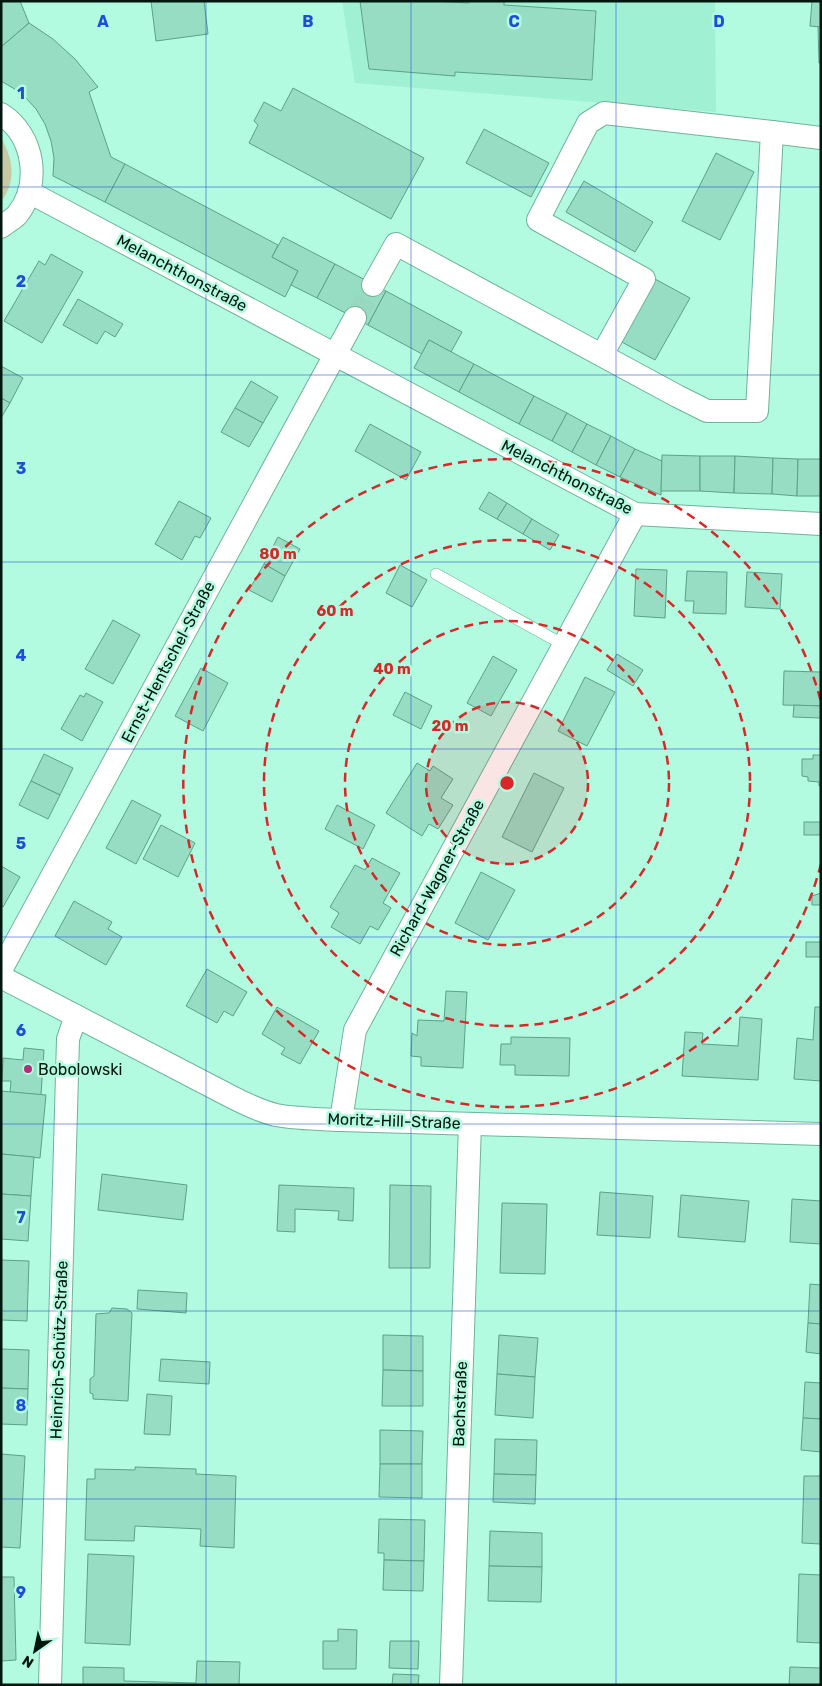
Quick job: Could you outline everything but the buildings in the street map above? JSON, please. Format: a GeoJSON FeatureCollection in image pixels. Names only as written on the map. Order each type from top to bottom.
{"type":"FeatureCollection","features":[{"type":"Feature","properties":{"kind":"street"},"geometry":{"type":"LineString","coordinates":[[602,355],[644,279],[538,220],[588,122],[604,113],[821,138]]}},
{"type":"Feature","properties":{"kind":"street"},"geometry":{"type":"LineString","coordinates":[[1,114],[10,120],[26,140],[32,166],[29,192],[17,214],[1,227]]}},
{"type":"Feature","properties":{"kind":"street"},"geometry":{"type":"LineString","coordinates":[[373,285],[396,244],[708,410],[757,411],[772,132]]}},
{"type":"Feature","properties":{"kind":"street","name":"Melanchthonstraße"},"geometry":{"type":"LineString","coordinates":[[29,192],[635,514],[821,524]]}},
{"type":"Feature","properties":{"kind":"street"},"geometry":{"type":"LineString","coordinates":[[335,354],[354,318]]}},
{"type":"Feature","properties":{"kind":"street","name":"Ernst-Hentschel-Straße"},"geometry":{"type":"LineString","coordinates":[[1,970],[335,354]]}},
{"type":"Feature","properties":{"kind":"street","name":"Richard-Wagner-Straße"},"geometry":{"type":"LineString","coordinates":[[341,1120],[355,1030],[635,514]]}},
{"type":"Feature","properties":{"kind":"street","name":"Moritz-Hill-Straße"},"geometry":{"type":"LineString","coordinates":[[1,977],[252,1106],[275,1114],[298,1118],[341,1120],[821,1134]]}},
{"type":"Feature","properties":{"kind":"street","name":"Heinrich-Schütz-Straße"},"geometry":{"type":"LineString","coordinates":[[50,1685],[68,1039],[76,1016]]}},
{"type":"Feature","properties":{"kind":"street","name":"Bachstraße"},"geometry":{"type":"LineString","coordinates":[[451,1685],[470,1124]]}},
{"type":"Feature","properties":{"kind":"lane"},"geometry":{"type":"LineString","coordinates":[[436,574],[564,645]]}},
{"type":"Feature","properties":{"kind":"shaded area"},"geometry":{"type":"Polygon","coordinates":[[[342,1],[715,1],[716,112],[355,83],[342,1]]]}},
{"type":"Feature","properties":{"kind":"shaded area"},"geometry":{"type":"Polygon","coordinates":[[[1,138],[12,170],[9,186],[1,201],[1,138]]]}},
{"type":"Feature","properties":{"kind":"tunnel"},"geometry":{"type":"LineString","coordinates":[[355,318],[373,285]]}},
{"type":"Feature","properties":{"kind":"place","name":"Bobolowski"},"geometry":{"type":"Point","coordinates":[28,1069]}}]}
